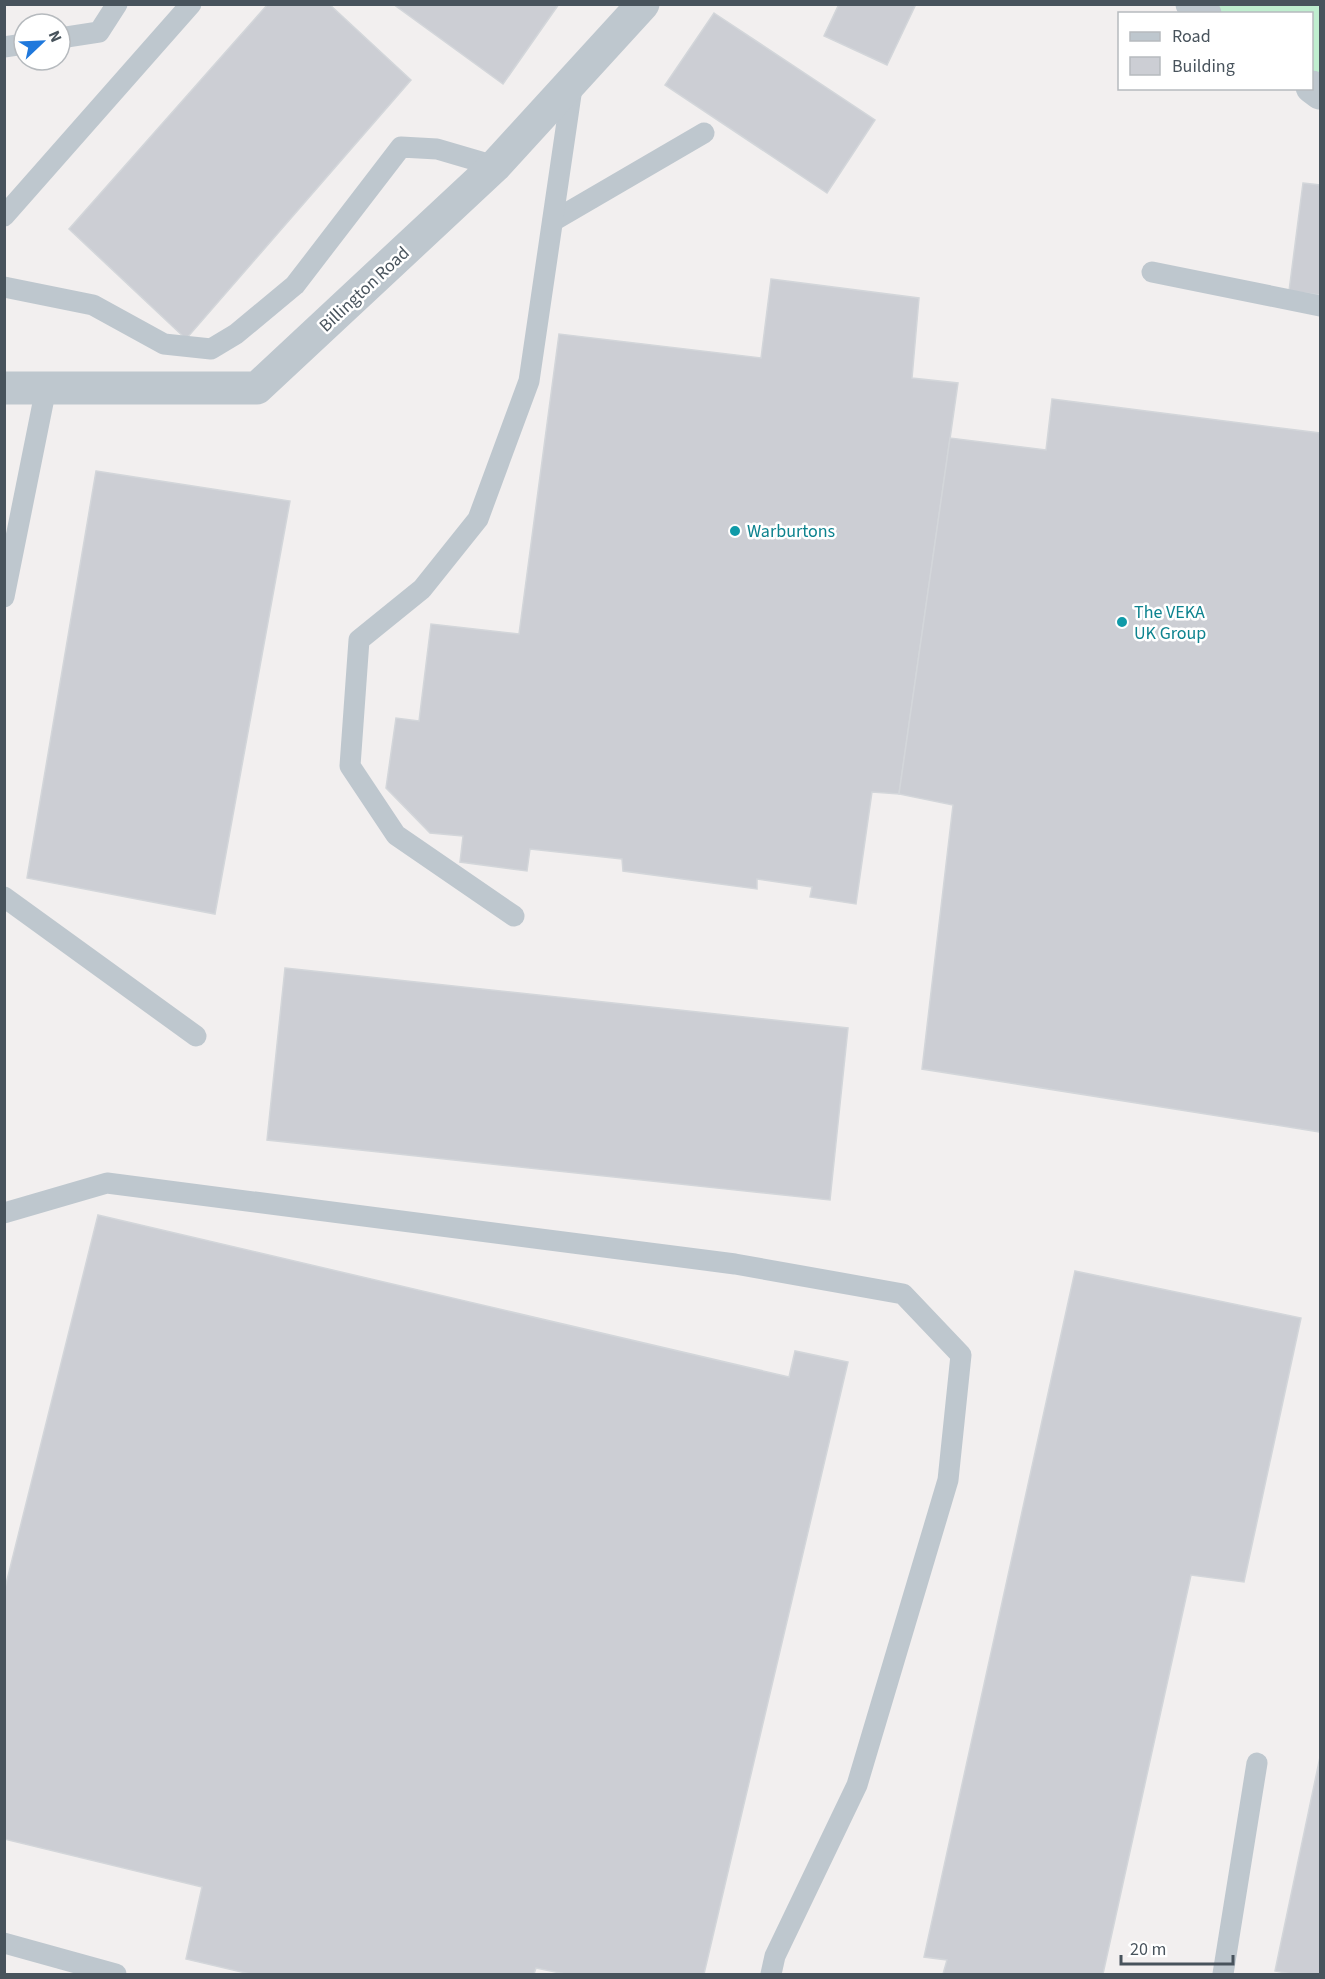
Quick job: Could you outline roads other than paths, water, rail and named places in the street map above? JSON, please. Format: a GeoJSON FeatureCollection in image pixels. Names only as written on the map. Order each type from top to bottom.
{"type":"FeatureCollection","features":[{"type":"Feature","properties":{"kind":"street","name":"Billington Road"},"geometry":{"type":"LineString","coordinates":[[4,388],[257,388],[495,166],[643,4]]}},
{"type":"Feature","properties":{"kind":"lane"},"geometry":{"type":"LineString","coordinates":[[72,36],[99,32],[117,4]]}},
{"type":"Feature","properties":{"kind":"lane"},"geometry":{"type":"LineString","coordinates":[[4,216],[191,4]]}},
{"type":"Feature","properties":{"kind":"lane"},"geometry":{"type":"LineString","coordinates":[[514,916],[396,835],[350,766],[359,640],[422,589],[478,519],[529,381],[573,81]]}},
{"type":"Feature","properties":{"kind":"lane"},"geometry":{"type":"LineString","coordinates":[[553,221],[704,133]]}},
{"type":"Feature","properties":{"kind":"lane"},"geometry":{"type":"LineString","coordinates":[[4,287],[93,305],[164,344],[211,349],[236,334],[295,285],[401,147],[437,149],[495,166]]}},
{"type":"Feature","properties":{"kind":"lane"},"geometry":{"type":"LineString","coordinates":[[1152,272],[1320,306]]}},
{"type":"Feature","properties":{"kind":"lane"},"geometry":{"type":"LineString","coordinates":[[4,597],[46,388]]}},
{"type":"Feature","properties":{"kind":"lane"},"geometry":{"type":"LineString","coordinates":[[4,897],[196,1036]]}},
{"type":"Feature","properties":{"kind":"lane"},"geometry":{"type":"LineString","coordinates":[[4,1213],[107,1183],[735,1264],[903,1294],[961,1355],[948,1480],[857,1785],[775,1956],[771,1974]]}},
{"type":"Feature","properties":{"kind":"lane"},"geometry":{"type":"LineString","coordinates":[[1222,1974],[1257,1763]]}},
{"type":"Feature","properties":{"kind":"lane"},"geometry":{"type":"LineString","coordinates":[[4,1944],[116,1974]]}},
{"type":"Feature","properties":{"kind":"place","name":"Warburtons"},"geometry":{"type":"Point","coordinates":[735,531]}},
{"type":"Feature","properties":{"kind":"place","name":"The VEKA UK Group"},"geometry":{"type":"Point","coordinates":[1122,622]}}]}
